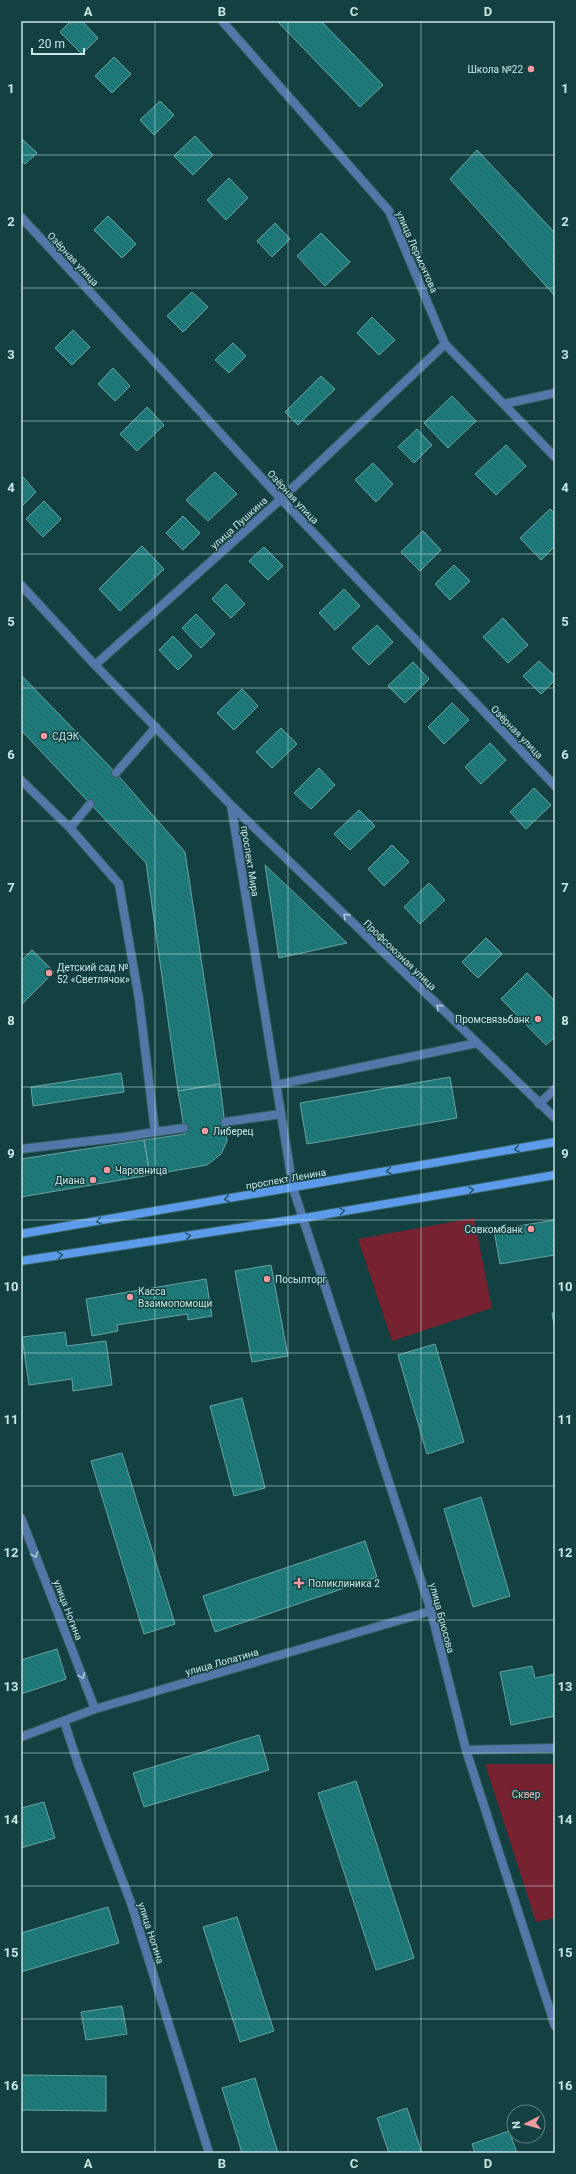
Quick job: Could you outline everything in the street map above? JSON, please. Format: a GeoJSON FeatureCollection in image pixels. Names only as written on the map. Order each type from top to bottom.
{"type":"FeatureCollection","features":[{"type":"Feature","properties":{"kind":"main road","name":"проспект Ленина"},"geometry":{"type":"LineString","coordinates":[[21,1234],[555,1142]]}},
{"type":"Feature","properties":{"kind":"main road"},"geometry":{"type":"LineString","coordinates":[[21,1261],[304,1218],[555,1175]]}},
{"type":"Feature","properties":{"kind":"street","name":"улица Лермонтова"},"geometry":{"type":"LineString","coordinates":[[222,21],[389,211],[445,344],[555,458]]}},
{"type":"Feature","properties":{"kind":"street","name":"Озёрная улица"},"geometry":{"type":"LineString","coordinates":[[21,217],[281,499],[555,786]]}},
{"type":"Feature","properties":{"kind":"street","name":"улица Пушкина"},"geometry":{"type":"LineString","coordinates":[[95,665],[281,499],[445,344]]}},
{"type":"Feature","properties":{"kind":"street"},"geometry":{"type":"LineString","coordinates":[[504,404],[555,393]]}},
{"type":"Feature","properties":{"kind":"street"},"geometry":{"type":"LineString","coordinates":[[21,585],[95,665],[231,805]]}},
{"type":"Feature","properties":{"kind":"street"},"geometry":{"type":"LineString","coordinates":[[116,774],[156,727]]}},
{"type":"Feature","properties":{"kind":"street"},"geometry":{"type":"LineString","coordinates":[[21,780],[70,828],[119,884],[139,999],[155,1132]]}},
{"type":"Feature","properties":{"kind":"street"},"geometry":{"type":"LineString","coordinates":[[70,828],[90,804]]}},
{"type":"Feature","properties":{"kind":"street","name":"Профсоюзная улица"},"geometry":{"type":"LineString","coordinates":[[231,805],[555,1118]]}},
{"type":"Feature","properties":{"kind":"street","name":"проспект Мира"},"geometry":{"type":"LineString","coordinates":[[231,805],[293,1188],[304,1218]]}},
{"type":"Feature","properties":{"kind":"street"},"geometry":{"type":"LineString","coordinates":[[276,1085],[477,1043]]}},
{"type":"Feature","properties":{"kind":"street"},"geometry":{"type":"LineString","coordinates":[[539,1104],[555,1089]]}},
{"type":"Feature","properties":{"kind":"street"},"geometry":{"type":"LineString","coordinates":[[224,1122],[281,1114]]}},
{"type":"Feature","properties":{"kind":"street"},"geometry":{"type":"LineString","coordinates":[[21,1149],[124,1137],[184,1128]]}},
{"type":"Feature","properties":{"kind":"street","name":"улица Брюсова"},"geometry":{"type":"LineString","coordinates":[[304,1218],[431,1611],[466,1750],[555,2026]]}},
{"type":"Feature","properties":{"kind":"street","name":"улица Ногина"},"geometry":{"type":"LineString","coordinates":[[21,1518],[95,1709]]}},
{"type":"Feature","properties":{"kind":"street","name":"улица Лопатина"},"geometry":{"type":"LineString","coordinates":[[21,1738],[95,1709],[431,1611]]}},
{"type":"Feature","properties":{"kind":"street","name":"улица Ногина"},"geometry":{"type":"LineString","coordinates":[[64,1721],[78,1764],[131,1904],[209,2153]]}},
{"type":"Feature","properties":{"kind":"street"},"geometry":{"type":"LineString","coordinates":[[466,1750],[555,1748]]}},
{"type":"Feature","properties":{"kind":"green space"},"geometry":{"type":"Polygon","coordinates":[[[474,1218],[492,1308],[392,1341],[358,1239],[474,1218]]]}},
{"type":"Feature","properties":{"kind":"green space","name":"Сквер"},"geometry":{"type":"Polygon","coordinates":[[[485,1764],[555,1764],[555,1918],[536,1922],[485,1764]]]}},
{"type":"Feature","properties":{"kind":"building"},"geometry":{"type":"Polygon","coordinates":[[[71,21],[82,21],[98,38],[82,54],[60,32],[71,21]]]}},
{"type":"Feature","properties":{"kind":"building"},"geometry":{"type":"Polygon","coordinates":[[[277,21],[321,21],[383,85],[360,107],[277,21]]]}},
{"type":"Feature","properties":{"kind":"building"},"geometry":{"type":"Polygon","coordinates":[[[114,57],[131,74],[112,93],[95,76],[114,57]]]}},
{"type":"Feature","properties":{"kind":"building"},"geometry":{"type":"Polygon","coordinates":[[[160,101],[174,115],[154,135],[140,120],[160,101]]]}},
{"type":"Feature","properties":{"kind":"building"},"geometry":{"type":"Polygon","coordinates":[[[195,136],[213,155],[193,175],[174,156],[195,136]]]}},
{"type":"Feature","properties":{"kind":"building"},"geometry":{"type":"Polygon","coordinates":[[[22,139],[37,153],[25,164],[21,160],[22,139]]]}},
{"type":"Feature","properties":{"kind":"building"},"geometry":{"type":"Polygon","coordinates":[[[477,150],[555,233],[555,296],[450,179],[477,150]]]}},
{"type":"Feature","properties":{"kind":"building"},"geometry":{"type":"Polygon","coordinates":[[[229,178],[248,198],[226,220],[207,200],[229,178]]]}},
{"type":"Feature","properties":{"kind":"building"},"geometry":{"type":"Polygon","coordinates":[[[108,216],[136,244],[122,258],[94,230],[108,216]]]}},
{"type":"Feature","properties":{"kind":"building"},"geometry":{"type":"Polygon","coordinates":[[[275,223],[290,239],[272,257],[257,241],[275,223]]]}},
{"type":"Feature","properties":{"kind":"building"},"geometry":{"type":"Polygon","coordinates":[[[321,233],[350,262],[325,286],[297,256],[321,233]]]}},
{"type":"Feature","properties":{"kind":"building"},"geometry":{"type":"Polygon","coordinates":[[[192,292],[208,307],[183,332],[167,316],[192,292]]]}},
{"type":"Feature","properties":{"kind":"building"},"geometry":{"type":"Polygon","coordinates":[[[372,317],[395,340],[379,355],[357,333],[372,317]]]}},
{"type":"Feature","properties":{"kind":"building"},"geometry":{"type":"Polygon","coordinates":[[[73,330],[90,347],[72,365],[55,348],[73,330]]]}},
{"type":"Feature","properties":{"kind":"building"},"geometry":{"type":"Polygon","coordinates":[[[233,343],[246,356],[229,373],[215,360],[233,343]]]}},
{"type":"Feature","properties":{"kind":"building"},"geometry":{"type":"Polygon","coordinates":[[[113,368],[130,386],[115,401],[98,384],[113,368]]]}},
{"type":"Feature","properties":{"kind":"building"},"geometry":{"type":"Polygon","coordinates":[[[321,376],[335,389],[298,425],[285,412],[321,376]]]}},
{"type":"Feature","properties":{"kind":"building"},"geometry":{"type":"Polygon","coordinates":[[[452,396],[476,421],[448,448],[424,423],[452,396]]]}},
{"type":"Feature","properties":{"kind":"building"},"geometry":{"type":"Polygon","coordinates":[[[147,407],[164,425],[137,451],[120,434],[147,407]]]}},
{"type":"Feature","properties":{"kind":"building"},"geometry":{"type":"Polygon","coordinates":[[[417,429],[432,445],[414,463],[398,447],[417,429]]]}},
{"type":"Feature","properties":{"kind":"building"},"geometry":{"type":"Polygon","coordinates":[[[506,445],[526,466],[496,495],[475,474],[506,445]]]}},
{"type":"Feature","properties":{"kind":"building"},"geometry":{"type":"Polygon","coordinates":[[[373,463],[393,484],[376,502],[355,480],[373,463]]]}},
{"type":"Feature","properties":{"kind":"building"},"geometry":{"type":"Polygon","coordinates":[[[215,472],[237,494],[208,521],[186,500],[215,472]]]}},
{"type":"Feature","properties":{"kind":"building"},"geometry":{"type":"Polygon","coordinates":[[[23,477],[36,492],[21,507],[21,479],[23,477]]]}},
{"type":"Feature","properties":{"kind":"building"},"geometry":{"type":"Polygon","coordinates":[[[44,501],[61,519],[43,537],[26,519],[44,501]]]}},
{"type":"Feature","properties":{"kind":"building"},"geometry":{"type":"Polygon","coordinates":[[[550,509],[555,514],[555,546],[541,560],[520,538],[550,509]]]}},
{"type":"Feature","properties":{"kind":"building"},"geometry":{"type":"Polygon","coordinates":[[[183,516],[200,533],[183,550],[166,533],[183,516]]]}},
{"type":"Feature","properties":{"kind":"building"},"geometry":{"type":"Polygon","coordinates":[[[423,531],[441,550],[420,571],[401,552],[423,531]]]}},
{"type":"Feature","properties":{"kind":"building"},"geometry":{"type":"Polygon","coordinates":[[[142,546],[164,569],[120,611],[99,589],[142,546]]]}},
{"type":"Feature","properties":{"kind":"building"},"geometry":{"type":"Polygon","coordinates":[[[264,547],[283,566],[268,580],[249,561],[264,547]]]}},
{"type":"Feature","properties":{"kind":"building"},"geometry":{"type":"Polygon","coordinates":[[[454,565],[470,581],[450,600],[435,584],[454,565]]]}},
{"type":"Feature","properties":{"kind":"building"},"geometry":{"type":"Polygon","coordinates":[[[226,584],[245,604],[231,618],[212,599],[226,584]]]}},
{"type":"Feature","properties":{"kind":"building"},"geometry":{"type":"Polygon","coordinates":[[[344,589],[360,606],[335,630],[319,613],[344,589]]]}},
{"type":"Feature","properties":{"kind":"building"},"geometry":{"type":"Polygon","coordinates":[[[196,614],[215,634],[201,648],[182,628],[196,614]]]}},
{"type":"Feature","properties":{"kind":"building"},"geometry":{"type":"Polygon","coordinates":[[[503,618],[528,645],[508,663],[483,637],[503,618]]]}},
{"type":"Feature","properties":{"kind":"building"},"geometry":{"type":"Polygon","coordinates":[[[377,625],[393,642],[369,665],[352,648],[377,625]]]}},
{"type":"Feature","properties":{"kind":"building"},"geometry":{"type":"Polygon","coordinates":[[[173,636],[192,656],[178,670],[159,650],[173,636]]]}},
{"type":"Feature","properties":{"kind":"building"},"geometry":{"type":"Polygon","coordinates":[[[539,661],[555,676],[555,680],[541,694],[523,676],[539,661]]]}},
{"type":"Feature","properties":{"kind":"building"},"geometry":{"type":"Polygon","coordinates":[[[413,662],[429,679],[405,703],[388,686],[413,662]]]}},
{"type":"Feature","properties":{"kind":"building"},"geometry":{"type":"Polygon","coordinates":[[[21,675],[116,773],[185,852],[220,1084],[178,1091],[146,863],[21,730],[21,675]]]}},
{"type":"Feature","properties":{"kind":"building"},"geometry":{"type":"Polygon","coordinates":[[[242,689],[258,706],[234,730],[217,713],[242,689]]]}},
{"type":"Feature","properties":{"kind":"building"},"geometry":{"type":"Polygon","coordinates":[[[452,703],[469,720],[444,744],[428,727],[452,703]]]}},
{"type":"Feature","properties":{"kind":"building"},"geometry":{"type":"Polygon","coordinates":[[[281,728],[297,744],[272,768],[256,752],[281,728]]]}},
{"type":"Feature","properties":{"kind":"building"},"geometry":{"type":"Polygon","coordinates":[[[490,743],[506,760],[481,784],[465,767],[490,743]]]}},
{"type":"Feature","properties":{"kind":"building"},"geometry":{"type":"Polygon","coordinates":[[[319,768],[335,785],[311,809],[294,793],[319,768]]]}},
{"type":"Feature","properties":{"kind":"building"},"geometry":{"type":"Polygon","coordinates":[[[534,788],[551,805],[526,829],[510,812],[534,788]]]}},
{"type":"Feature","properties":{"kind":"building"},"geometry":{"type":"Polygon","coordinates":[[[359,810],[375,826],[350,850],[334,834],[359,810]]]}},
{"type":"Feature","properties":{"kind":"building"},"geometry":{"type":"Polygon","coordinates":[[[392,845],[409,862],[384,886],[368,869],[392,845]]]}},
{"type":"Feature","properties":{"kind":"building"},"geometry":{"type":"Polygon","coordinates":[[[265,865],[347,943],[279,958],[265,865]]]}},
{"type":"Feature","properties":{"kind":"building"},"geometry":{"type":"Polygon","coordinates":[[[429,883],[445,900],[420,924],[404,907],[429,883]]]}},
{"type":"Feature","properties":{"kind":"building"},"geometry":{"type":"Polygon","coordinates":[[[486,938],[502,954],[478,978],[462,962],[486,938]]]}},
{"type":"Feature","properties":{"kind":"building"},"geometry":{"type":"Polygon","coordinates":[[[32,950],[54,972],[21,1005],[21,961],[32,950]]]}},
{"type":"Feature","properties":{"kind":"building","name":"Промсвязьбанк"},"geometry":{"type":"Polygon","coordinates":[[[527,973],[555,1001],[555,1037],[546,1045],[501,999],[527,973]]]}},
{"type":"Feature","properties":{"kind":"building"},"geometry":{"type":"Polygon","coordinates":[[[121,1073],[124,1092],[33,1106],[31,1087],[121,1073]]]}},
{"type":"Feature","properties":{"kind":"building"},"geometry":{"type":"Polygon","coordinates":[[[450,1077],[457,1118],[307,1144],[300,1103],[450,1077]]]}},
{"type":"Feature","properties":{"kind":"building","name":"Либерец"},"geometry":{"type":"Polygon","coordinates":[[[220,1084],[227,1141],[221,1154],[207,1165],[150,1175],[144,1140],[185,1134],[178,1091],[220,1084]]]}},
{"type":"Feature","properties":{"kind":"building"},"geometry":{"type":"Polygon","coordinates":[[[144,1140],[150,1175],[21,1197],[21,1159],[144,1140]]]}},
{"type":"Feature","properties":{"kind":"building"},"geometry":{"type":"Polygon","coordinates":[[[555,1220],[555,1255],[500,1264],[494,1230],[555,1220]]]}},
{"type":"Feature","properties":{"kind":"building"},"geometry":{"type":"Polygon","coordinates":[[[271,1265],[288,1356],[252,1362],[235,1271],[271,1265]]]}},
{"type":"Feature","properties":{"kind":"building"},"geometry":{"type":"Polygon","coordinates":[[[206,1279],[212,1316],[188,1320],[187,1314],[117,1325],[118,1331],[92,1336],[86,1299],[206,1279]]]}},
{"type":"Feature","properties":{"kind":"building"},"geometry":{"type":"Polygon","coordinates":[[[552,1313],[555,1313],[555,1330],[552,1313]]]}},
{"type":"Feature","properties":{"kind":"building"},"geometry":{"type":"Polygon","coordinates":[[[65,1332],[67,1346],[106,1341],[112,1385],[73,1391],[72,1379],[29,1385],[22,1337],[65,1332]]]}},
{"type":"Feature","properties":{"kind":"building"},"geometry":{"type":"Polygon","coordinates":[[[435,1344],[464,1442],[427,1454],[398,1355],[435,1344]]]}},
{"type":"Feature","properties":{"kind":"building"},"geometry":{"type":"Polygon","coordinates":[[[242,1398],[265,1488],[234,1496],[210,1406],[242,1398]]]}},
{"type":"Feature","properties":{"kind":"building"},"geometry":{"type":"Polygon","coordinates":[[[122,1453],[175,1624],[144,1634],[91,1461],[122,1453]]]}},
{"type":"Feature","properties":{"kind":"building"},"geometry":{"type":"Polygon","coordinates":[[[481,1497],[510,1596],[473,1607],[444,1509],[481,1497]]]}},
{"type":"Feature","properties":{"kind":"building"},"geometry":{"type":"Polygon","coordinates":[[[365,1541],[377,1577],[215,1632],[203,1596],[365,1541]]]}},
{"type":"Feature","properties":{"kind":"building"},"geometry":{"type":"Polygon","coordinates":[[[57,1649],[66,1679],[21,1694],[21,1660],[57,1649]]]}},
{"type":"Feature","properties":{"kind":"building"},"geometry":{"type":"Polygon","coordinates":[[[532,1666],[535,1678],[555,1674],[555,1716],[511,1725],[500,1672],[532,1666]]]}},
{"type":"Feature","properties":{"kind":"building"},"geometry":{"type":"Polygon","coordinates":[[[259,1735],[269,1770],[144,1807],[133,1773],[259,1735]]]}},
{"type":"Feature","properties":{"kind":"building"},"geometry":{"type":"Polygon","coordinates":[[[356,1781],[414,1958],[376,1970],[318,1793],[356,1781]]]}},
{"type":"Feature","properties":{"kind":"building"},"geometry":{"type":"Polygon","coordinates":[[[44,1802],[55,1838],[21,1848],[21,1808],[44,1802]]]}},
{"type":"Feature","properties":{"kind":"building"},"geometry":{"type":"Polygon","coordinates":[[[108,1907],[119,1943],[21,1972],[21,1933],[108,1907]]]}},
{"type":"Feature","properties":{"kind":"building"},"geometry":{"type":"Polygon","coordinates":[[[237,1917],[274,2031],[240,2042],[203,1927],[237,1917]]]}},
{"type":"Feature","properties":{"kind":"building"},"geometry":{"type":"Polygon","coordinates":[[[122,2006],[127,2034],[86,2040],[81,2012],[122,2006]]]}},
{"type":"Feature","properties":{"kind":"building"},"geometry":{"type":"Polygon","coordinates":[[[21,2075],[106,2076],[106,2111],[21,2110],[21,2075]]]}},
{"type":"Feature","properties":{"kind":"building"},"geometry":{"type":"Polygon","coordinates":[[[255,2078],[278,2153],[242,2153],[222,2088],[255,2078]]]}},
{"type":"Feature","properties":{"kind":"building"},"geometry":{"type":"Polygon","coordinates":[[[407,2108],[422,2153],[389,2153],[377,2118],[407,2108]]]}},
{"type":"Feature","properties":{"kind":"building"},"geometry":{"type":"Polygon","coordinates":[[[506,2132],[506,2144],[514,2144],[517,2153],[475,2153],[472,2144],[506,2132]]]}},
{"type":"Feature","properties":{"kind":"place","name":"Школа №22"},"geometry":{"type":"Point","coordinates":[531,69]}},
{"type":"Feature","properties":{"kind":"place","name":"СДЭК"},"geometry":{"type":"Point","coordinates":[44,736]}},
{"type":"Feature","properties":{"kind":"place","name":"Детский сад № 52 «Светлячок»"},"geometry":{"type":"Point","coordinates":[49,973]}},
{"type":"Feature","properties":{"kind":"place","name":"Промсвязьбанк"},"geometry":{"type":"Point","coordinates":[538,1019]}},
{"type":"Feature","properties":{"kind":"place","name":"Либерец"},"geometry":{"type":"Point","coordinates":[205,1131]}},
{"type":"Feature","properties":{"kind":"place","name":"Чаровница"},"geometry":{"type":"Point","coordinates":[107,1170]}},
{"type":"Feature","properties":{"kind":"place","name":"Диана"},"geometry":{"type":"Point","coordinates":[93,1180]}},
{"type":"Feature","properties":{"kind":"place","name":"Совкомбанк"},"geometry":{"type":"Point","coordinates":[531,1229]}},
{"type":"Feature","properties":{"kind":"place","name":"Посылторг"},"geometry":{"type":"Point","coordinates":[267,1279]}},
{"type":"Feature","properties":{"kind":"place","name":"Касса Взаимопомощи"},"geometry":{"type":"Point","coordinates":[130,1297]}},
{"type":"Feature","properties":{"kind":"place","name":"Поликлиника 2"},"geometry":{"type":"Point","coordinates":[299,1583]}}]}
